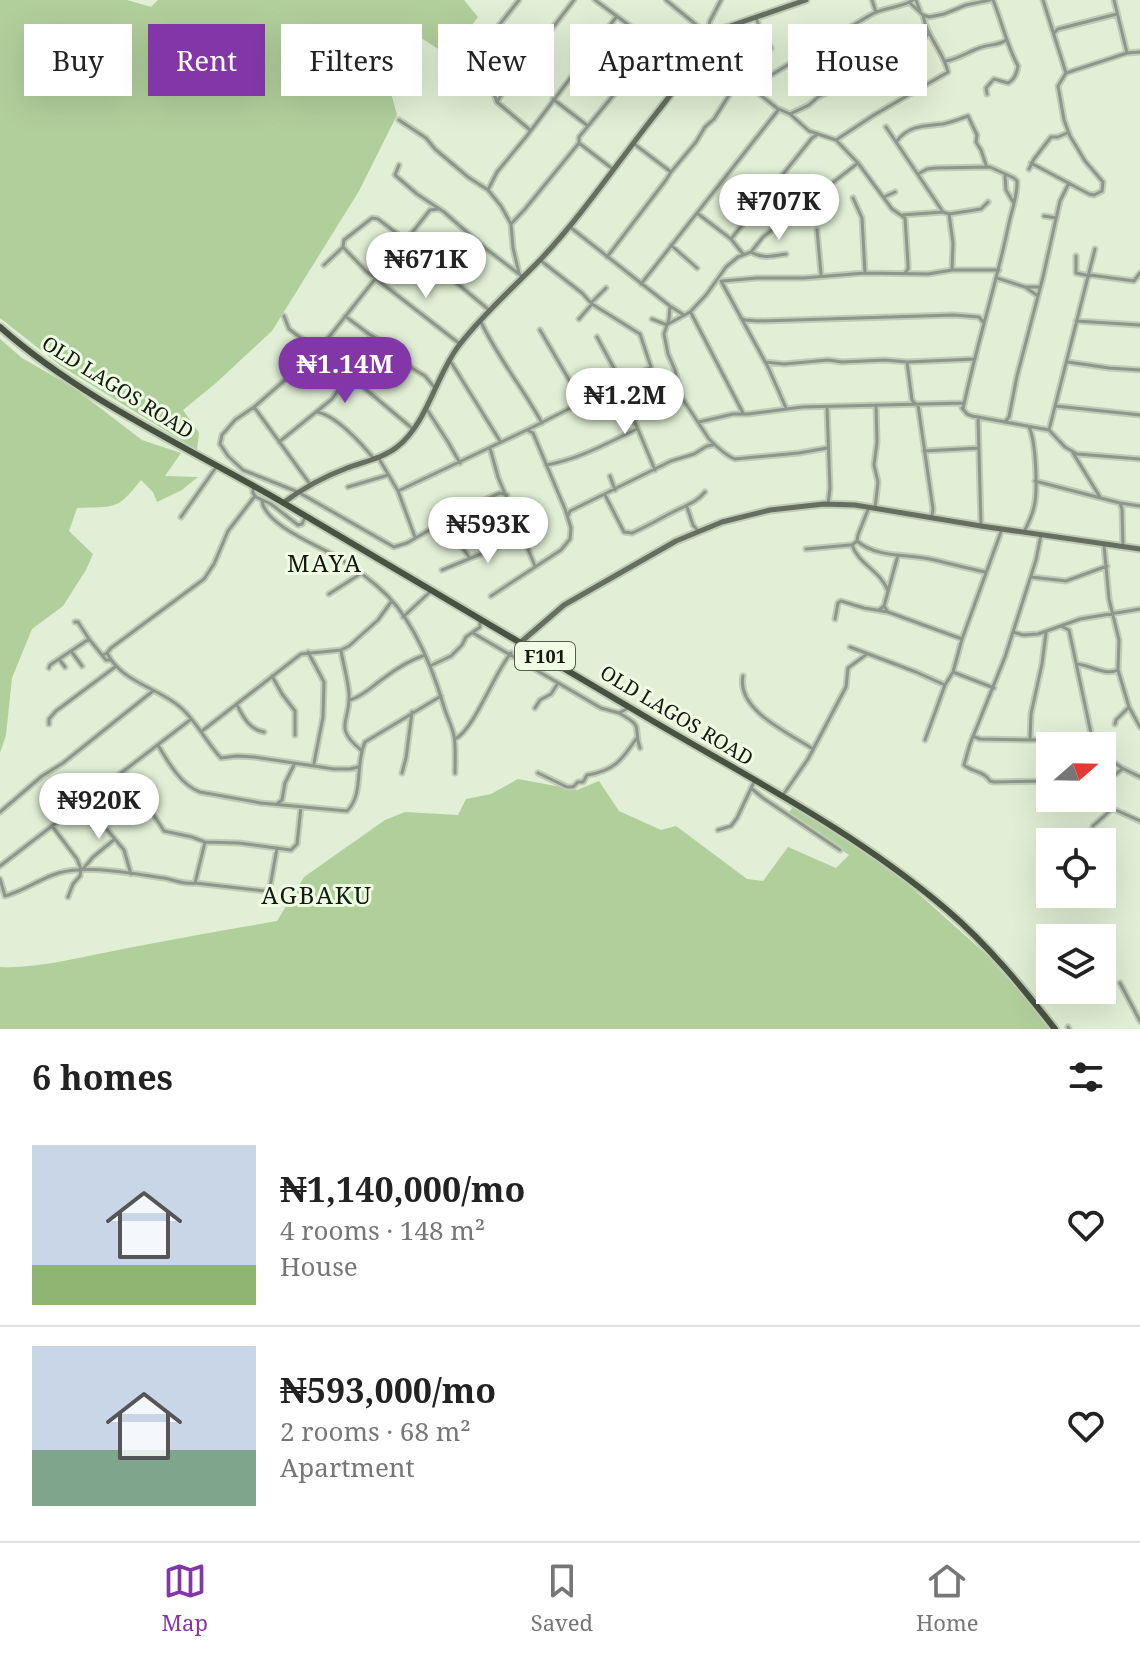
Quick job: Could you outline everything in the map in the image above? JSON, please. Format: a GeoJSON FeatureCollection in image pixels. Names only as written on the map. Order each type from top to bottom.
{"type":"FeatureCollection","features":[{"type":"Feature","properties":{"kind":"main road","name":"OLD LAGOS ROAD"},"geometry":{"type":"LineString","coordinates":[[0,327],[35,356],[70,379],[826,822],[893,867],[950,912],[985,946],[1055,1029]]}},
{"type":"Feature","properties":{"kind":"street"},"geometry":{"type":"LineString","coordinates":[[519,0],[476,54],[497,102],[530,130]]}},
{"type":"Feature","properties":{"kind":"street"},"geometry":{"type":"LineString","coordinates":[[497,102],[574,0]]}},
{"type":"Feature","properties":{"kind":"street"},"geometry":{"type":"LineString","coordinates":[[595,0],[627,24]]}},
{"type":"Feature","properties":{"kind":"street"},"geometry":{"type":"LineString","coordinates":[[666,0],[698,24]]}},
{"type":"Feature","properties":{"kind":"street"},"geometry":{"type":"LineString","coordinates":[[674,0],[674,6]]}},
{"type":"Feature","properties":{"kind":"street"},"geometry":{"type":"LineString","coordinates":[[711,24],[721,0]]}},
{"type":"Feature","properties":{"kind":"street"},"geometry":{"type":"LineString","coordinates":[[735,24],[806,0]]}},
{"type":"Feature","properties":{"kind":"street"},"geometry":{"type":"LineString","coordinates":[[872,0],[876,12]]}},
{"type":"Feature","properties":{"kind":"street"},"geometry":{"type":"LineString","coordinates":[[924,22],[965,2],[991,0],[1018,66],[1008,83],[994,79],[986,88],[987,94]]}},
{"type":"Feature","properties":{"kind":"street"},"geometry":{"type":"LineString","coordinates":[[1043,0],[1066,73]]}},
{"type":"Feature","properties":{"kind":"street"},"geometry":{"type":"LineString","coordinates":[[1114,0],[1127,53]]}},
{"type":"Feature","properties":{"kind":"street"},"geometry":{"type":"LineString","coordinates":[[772,74],[876,12],[913,1],[936,48],[946,61],[948,72],[836,140]]}},
{"type":"Feature","properties":{"kind":"street"},"geometry":{"type":"LineString","coordinates":[[921,13],[929,17]]}},
{"type":"Feature","properties":{"kind":"street"},"geometry":{"type":"LineString","coordinates":[[1054,33],[1058,29],[1117,14]]}},
{"type":"Feature","properties":{"kind":"street"},"geometry":{"type":"LineString","coordinates":[[488,190],[497,172],[617,16]]}},
{"type":"Feature","properties":{"kind":"street"},"geometry":{"type":"LineString","coordinates":[[756,18],[758,24]]}},
{"type":"Feature","properties":{"kind":"street"},"geometry":{"type":"LineString","coordinates":[[1052,27],[1058,29]]}},
{"type":"Feature","properties":{"kind":"street"},"geometry":{"type":"LineString","coordinates":[[790,114],[878,61],[902,53],[929,33]]}},
{"type":"Feature","properties":{"kind":"street"},"geometry":{"type":"LineString","coordinates":[[946,61],[1003,43],[1007,38]]}},
{"type":"Feature","properties":{"kind":"street"},"geometry":{"type":"LineString","coordinates":[[1068,132],[1049,138],[1030,166],[1094,195],[1102,191],[1103,182],[1085,161],[1068,132],[1057,89],[1066,73],[1127,53],[1140,52]]}},
{"type":"Feature","properties":{"kind":"street"},"geometry":{"type":"LineString","coordinates":[[511,224],[579,143],[579,137],[611,96]]}},
{"type":"Feature","properties":{"kind":"street"},"geometry":{"type":"LineString","coordinates":[[283,503],[310,484],[396,448],[426,408],[449,359],[460,344],[521,275],[540,260],[570,227],[668,96]]}},
{"type":"Feature","properties":{"kind":"street"},"geometry":{"type":"LineString","coordinates":[[607,257],[729,96]]}},
{"type":"Feature","properties":{"kind":"street"},"geometry":{"type":"LineString","coordinates":[[762,96],[804,127],[836,140],[858,163],[892,209],[902,215],[906,220],[907,235],[908,269],[905,273]]}},
{"type":"Feature","properties":{"kind":"street"},"geometry":{"type":"LineString","coordinates":[[553,99],[588,126]]}},
{"type":"Feature","properties":{"kind":"street"},"geometry":{"type":"LineString","coordinates":[[641,284],[779,109]]}},
{"type":"Feature","properties":{"kind":"street"},"geometry":{"type":"LineString","coordinates":[[897,141],[915,127],[946,124],[968,116],[984,162],[1017,181],[999,270],[963,409]]}},
{"type":"Feature","properties":{"kind":"street"},"geometry":{"type":"LineString","coordinates":[[399,120],[426,138],[468,177],[488,190],[501,206],[511,224],[513,248],[521,275]]}},
{"type":"Feature","properties":{"kind":"street"},"geometry":{"type":"LineString","coordinates":[[886,127],[943,212]]}},
{"type":"Feature","properties":{"kind":"street"},"geometry":{"type":"LineString","coordinates":[[731,239],[818,134]]}},
{"type":"Feature","properties":{"kind":"street"},"geometry":{"type":"LineString","coordinates":[[579,143],[614,170]]}},
{"type":"Feature","properties":{"kind":"street"},"geometry":{"type":"LineString","coordinates":[[633,143],[671,172]]}},
{"type":"Feature","properties":{"kind":"street"},"geometry":{"type":"LineString","coordinates":[[667,325],[690,312],[720,280],[726,267],[743,254],[751,252],[763,237],[858,163]]}},
{"type":"Feature","properties":{"kind":"street"},"geometry":{"type":"LineString","coordinates":[[399,165],[395,175],[521,275]]}},
{"type":"Feature","properties":{"kind":"street"},"geometry":{"type":"LineString","coordinates":[[918,174],[935,168],[988,167]]}},
{"type":"Feature","properties":{"kind":"street"},"geometry":{"type":"LineString","coordinates":[[1005,175],[1006,190],[1013,202]]}},
{"type":"Feature","properties":{"kind":"street"},"geometry":{"type":"LineString","coordinates":[[1005,422],[1009,417],[1060,201],[1069,183]]}},
{"type":"Feature","properties":{"kind":"street"},"geometry":{"type":"LineString","coordinates":[[884,197],[895,192]]}},
{"type":"Feature","properties":{"kind":"street"},"geometry":{"type":"LineString","coordinates":[[853,198],[862,218],[865,273]]}},
{"type":"Feature","properties":{"kind":"street"},"geometry":{"type":"LineString","coordinates":[[902,215],[949,214],[981,209],[988,202]]}},
{"type":"Feature","properties":{"kind":"street"},"geometry":{"type":"LineString","coordinates":[[438,209],[428,212],[318,351],[235,420],[222,435],[220,444],[243,470],[298,492],[394,547],[467,508],[500,493],[507,495]]}},
{"type":"Feature","properties":{"kind":"street"},"geometry":{"type":"LineString","coordinates":[[697,213],[731,239],[743,254]]}},
{"type":"Feature","properties":{"kind":"street"},"geometry":{"type":"LineString","coordinates":[[949,214],[953,243],[952,270]]}},
{"type":"Feature","properties":{"kind":"street"},"geometry":{"type":"LineString","coordinates":[[1044,216],[1056,218]]}},
{"type":"Feature","properties":{"kind":"street"},"geometry":{"type":"LineString","coordinates":[[324,265],[343,247],[344,240],[376,218],[417,246],[489,310]]}},
{"type":"Feature","properties":{"kind":"street"},"geometry":{"type":"LineString","coordinates":[[570,227],[684,315]]}},
{"type":"Feature","properties":{"kind":"street"},"geometry":{"type":"LineString","coordinates":[[817,230],[821,276]]}},
{"type":"Feature","properties":{"kind":"street"},"geometry":{"type":"LineString","coordinates":[[671,245],[697,268]]}},
{"type":"Feature","properties":{"kind":"street"},"geometry":{"type":"LineString","coordinates":[[343,247],[359,264],[460,344]]}},
{"type":"Feature","properties":{"kind":"street"},"geometry":{"type":"LineString","coordinates":[[1049,430],[1095,249]]}},
{"type":"Feature","properties":{"kind":"street"},"geometry":{"type":"LineString","coordinates":[[751,252],[760,256],[786,254]]}},
{"type":"Feature","properties":{"kind":"street"},"geometry":{"type":"LineString","coordinates":[[1076,256],[1076,273],[1134,281],[1140,273]]}},
{"type":"Feature","properties":{"kind":"street"},"geometry":{"type":"LineString","coordinates":[[398,491],[616,387],[651,367],[637,331],[592,304],[540,260]]}},
{"type":"Feature","properties":{"kind":"street"},"geometry":{"type":"LineString","coordinates":[[720,280],[999,270]]}},
{"type":"Feature","properties":{"kind":"street"},"geometry":{"type":"LineString","coordinates":[[997,278],[1025,287],[1038,296]]}},
{"type":"Feature","properties":{"kind":"street"},"geometry":{"type":"LineString","coordinates":[[720,280],[768,364],[786,408]]}},
{"type":"Feature","properties":{"kind":"street"},"geometry":{"type":"LineString","coordinates":[[1025,287],[1040,287]]}},
{"type":"Feature","properties":{"kind":"street"},"geometry":{"type":"LineString","coordinates":[[579,319],[606,288]]}},
{"type":"Feature","properties":{"kind":"street"},"geometry":{"type":"LineString","coordinates":[[670,306],[664,340],[679,390],[715,445],[735,459],[827,448]]}},
{"type":"Feature","properties":{"kind":"street"},"geometry":{"type":"LineString","coordinates":[[690,312],[743,413]]}},
{"type":"Feature","properties":{"kind":"street"},"geometry":{"type":"LineString","coordinates":[[284,316],[289,329],[413,429]]}},
{"type":"Feature","properties":{"kind":"street"},"geometry":{"type":"LineString","coordinates":[[345,316],[383,342],[435,388]]}},
{"type":"Feature","properties":{"kind":"street"},"geometry":{"type":"LineString","coordinates":[[741,318],[758,321],[964,316],[979,317],[984,323]]}},
{"type":"Feature","properties":{"kind":"street"},"geometry":{"type":"LineString","coordinates":[[652,319],[667,325]]}},
{"type":"Feature","properties":{"kind":"street"},"geometry":{"type":"LineString","coordinates":[[480,320],[542,423]]}},
{"type":"Feature","properties":{"kind":"street"},"geometry":{"type":"LineString","coordinates":[[1076,321],[1140,325]]}},
{"type":"Feature","properties":{"kind":"street"},"geometry":{"type":"LineString","coordinates":[[540,330],[582,403]]}},
{"type":"Feature","properties":{"kind":"street"},"geometry":{"type":"LineString","coordinates":[[597,337],[616,372],[616,387],[625,399],[655,470]]}},
{"type":"Feature","properties":{"kind":"street"},"geometry":{"type":"LineString","coordinates":[[449,359],[500,443]]}},
{"type":"Feature","properties":{"kind":"street"},"geometry":{"type":"LineString","coordinates":[[768,364],[828,360],[907,362],[975,359]]}},
{"type":"Feature","properties":{"kind":"street"},"geometry":{"type":"LineString","coordinates":[[907,362],[911,402]]}},
{"type":"Feature","properties":{"kind":"street"},"geometry":{"type":"LineString","coordinates":[[1068,362],[1140,370]]}},
{"type":"Feature","properties":{"kind":"street"},"geometry":{"type":"LineString","coordinates":[[396,384],[412,368]]}},
{"type":"Feature","properties":{"kind":"street"},"geometry":{"type":"LineString","coordinates":[[279,442],[338,392],[348,376]]}},
{"type":"Feature","properties":{"kind":"street"},"geometry":{"type":"LineString","coordinates":[[733,414],[736,402]]}},
{"type":"Feature","properties":{"kind":"street"},"geometry":{"type":"LineString","coordinates":[[699,422],[733,414],[786,408],[911,402],[917,405],[964,403]]}},
{"type":"Feature","properties":{"kind":"street"},"geometry":{"type":"LineString","coordinates":[[959,404],[967,414],[1049,430],[1073,453],[1101,498]]}},
{"type":"Feature","properties":{"kind":"street"},"geometry":{"type":"LineString","coordinates":[[806,549],[852,545],[857,541],[872,507],[878,482],[874,465],[876,405]]}},
{"type":"Feature","properties":{"kind":"street"},"geometry":{"type":"LineString","coordinates":[[917,405],[932,518]]}},
{"type":"Feature","properties":{"kind":"street"},"geometry":{"type":"LineString","coordinates":[[1056,406],[1140,415]]}},
{"type":"Feature","properties":{"kind":"street"},"geometry":{"type":"LineString","coordinates":[[254,407],[310,484]]}},
{"type":"Feature","properties":{"kind":"street"},"geometry":{"type":"LineString","coordinates":[[827,407],[828,504]]}},
{"type":"Feature","properties":{"kind":"street"},"geometry":{"type":"LineString","coordinates":[[426,408],[460,463]]}},
{"type":"Feature","properties":{"kind":"street"},"geometry":{"type":"LineString","coordinates":[[316,412],[325,414],[376,458],[398,491],[415,538]]}},
{"type":"Feature","properties":{"kind":"street"},"geometry":{"type":"LineString","coordinates":[[978,417],[981,526]]}},
{"type":"Feature","properties":{"kind":"street"},"geometry":{"type":"LineString","coordinates":[[1009,417],[1012,423]]}},
{"type":"Feature","properties":{"kind":"street"},"geometry":{"type":"LineString","coordinates":[[491,596],[566,545],[571,534],[568,512],[533,433],[535,426]]}},
{"type":"Feature","properties":{"kind":"street"},"geometry":{"type":"LineString","coordinates":[[1024,532],[1035,504],[1033,435],[1029,427]]}},
{"type":"Feature","properties":{"kind":"street"},"geometry":{"type":"LineString","coordinates":[[546,465],[584,455],[637,429]]}},
{"type":"Feature","properties":{"kind":"street"},"geometry":{"type":"LineString","coordinates":[[1033,435],[1040,429]]}},
{"type":"Feature","properties":{"kind":"street"},"geometry":{"type":"LineString","coordinates":[[527,430],[533,433]]}},
{"type":"Feature","properties":{"kind":"street"},"geometry":{"type":"LineString","coordinates":[[707,446],[709,439]]}},
{"type":"Feature","properties":{"kind":"street"},"geometry":{"type":"LineString","coordinates":[[568,512],[671,461],[715,445]]}},
{"type":"Feature","properties":{"kind":"street"},"geometry":{"type":"LineString","coordinates":[[490,448],[502,487],[535,566]]}},
{"type":"Feature","properties":{"kind":"street"},"geometry":{"type":"LineString","coordinates":[[924,451],[979,448]]}},
{"type":"Feature","properties":{"kind":"street"},"geometry":{"type":"LineString","coordinates":[[1073,453],[1140,459]]}},
{"type":"Feature","properties":{"kind":"street"},"geometry":{"type":"LineString","coordinates":[[181,517],[217,466]]}},
{"type":"Feature","properties":{"kind":"street"},"geometry":{"type":"LineString","coordinates":[[348,487],[388,475]]}},
{"type":"Feature","properties":{"kind":"street"},"geometry":{"type":"LineString","coordinates":[[610,476],[615,490]]}},
{"type":"Feature","properties":{"kind":"street"},"geometry":{"type":"LineString","coordinates":[[1035,481],[1140,506]]}},
{"type":"Feature","properties":{"kind":"street"},"geometry":{"type":"LineString","coordinates":[[253,486],[255,496],[291,520],[300,525],[305,517]]}},
{"type":"Feature","properties":{"kind":"street"},"geometry":{"type":"LineString","coordinates":[[500,493],[502,487]]}},
{"type":"Feature","properties":{"kind":"street"},"geometry":{"type":"LineString","coordinates":[[605,495],[627,534],[687,507],[705,492]]}},
{"type":"Feature","properties":{"kind":"street"},"geometry":{"type":"LineString","coordinates":[[105,654],[204,579],[228,531],[255,496]]}},
{"type":"Feature","properties":{"kind":"street"},"geometry":{"type":"LineString","coordinates":[[262,501],[264,510],[286,528],[333,554],[377,586],[403,617],[425,655],[441,696],[455,739],[455,773]]}},
{"type":"Feature","properties":{"kind":"street"},"geometry":{"type":"LineString","coordinates":[[521,642],[564,605],[622,570],[695,533],[753,513],[828,504],[872,507],[1140,549]]}},
{"type":"Feature","properties":{"kind":"street"},"geometry":{"type":"LineString","coordinates":[[1123,504],[1123,547]]}},
{"type":"Feature","properties":{"kind":"street"},"geometry":{"type":"LineString","coordinates":[[687,507],[695,533]]}},
{"type":"Feature","properties":{"kind":"street"},"geometry":{"type":"LineString","coordinates":[[286,528],[291,520]]}},
{"type":"Feature","properties":{"kind":"street"},"geometry":{"type":"LineString","coordinates":[[925,740],[945,685],[953,672],[1002,529]]}},
{"type":"Feature","properties":{"kind":"street"},"geometry":{"type":"LineString","coordinates":[[442,570],[521,534]]}},
{"type":"Feature","properties":{"kind":"street"},"geometry":{"type":"LineString","coordinates":[[1036,782],[990,781],[986,775],[964,765],[1013,632],[1041,535]]}},
{"type":"Feature","properties":{"kind":"street"},"geometry":{"type":"LineString","coordinates":[[857,541],[898,555],[928,558],[986,573]]}},
{"type":"Feature","properties":{"kind":"street"},"geometry":{"type":"LineString","coordinates":[[460,544],[470,558]]}},
{"type":"Feature","properties":{"kind":"street"},"geometry":{"type":"LineString","coordinates":[[1104,544],[1109,599],[1119,640],[1118,670],[1129,707],[1140,727]]}},
{"type":"Feature","properties":{"kind":"street"},"geometry":{"type":"LineString","coordinates":[[852,545],[862,561],[885,583],[888,591]]}},
{"type":"Feature","properties":{"kind":"street"},"geometry":{"type":"LineString","coordinates":[[879,610],[884,606],[898,555]]}},
{"type":"Feature","properties":{"kind":"street"},"geometry":{"type":"LineString","coordinates":[[1031,577],[1066,581],[1107,566]]}},
{"type":"Feature","properties":{"kind":"street"},"geometry":{"type":"LineString","coordinates":[[329,594],[360,574]]}},
{"type":"Feature","properties":{"kind":"street"},"geometry":{"type":"LineString","coordinates":[[403,617],[432,590]]}},
{"type":"Feature","properties":{"kind":"street"},"geometry":{"type":"LineString","coordinates":[[385,608],[386,596]]}},
{"type":"Feature","properties":{"kind":"street"},"geometry":{"type":"LineString","coordinates":[[835,619],[841,601],[888,612],[962,639]]}},
{"type":"Feature","properties":{"kind":"street"},"geometry":{"type":"LineString","coordinates":[[201,732],[301,654],[341,650],[357,640],[391,602]]}},
{"type":"Feature","properties":{"kind":"street"},"geometry":{"type":"LineString","coordinates":[[884,606],[888,612]]}},
{"type":"Feature","properties":{"kind":"street"},"geometry":{"type":"LineString","coordinates":[[1013,632],[1030,635],[1046,633],[1080,619],[1140,609]]}},
{"type":"Feature","properties":{"kind":"street"},"geometry":{"type":"LineString","coordinates":[[430,666],[451,656],[466,637],[480,627],[479,617]]}},
{"type":"Feature","properties":{"kind":"street"},"geometry":{"type":"LineString","coordinates":[[75,622],[115,667],[172,700],[221,758],[244,756],[334,769],[358,767]]}},
{"type":"Feature","properties":{"kind":"street"},"geometry":{"type":"LineString","coordinates":[[1061,626],[1069,630],[1091,732]]}},
{"type":"Feature","properties":{"kind":"street"},"geometry":{"type":"LineString","coordinates":[[473,633],[636,725],[639,732],[636,739],[615,766],[587,775],[583,782],[573,787],[538,773]]}},
{"type":"Feature","properties":{"kind":"street"},"geometry":{"type":"LineString","coordinates":[[1030,740],[1031,714],[1046,633]]}},
{"type":"Feature","properties":{"kind":"street"},"geometry":{"type":"LineString","coordinates":[[49,668],[89,639]]}},
{"type":"Feature","properties":{"kind":"street"},"geometry":{"type":"LineString","coordinates":[[850,647],[945,685]]}},
{"type":"Feature","properties":{"kind":"street"},"geometry":{"type":"LineString","coordinates":[[341,650],[349,700],[346,735],[362,750]]}},
{"type":"Feature","properties":{"kind":"street"},"geometry":{"type":"LineString","coordinates":[[71,651],[82,666]]}},
{"type":"Feature","properties":{"kind":"street"},"geometry":{"type":"LineString","coordinates":[[308,652],[324,682],[323,717],[314,765]]}},
{"type":"Feature","properties":{"kind":"street"},"geometry":{"type":"LineString","coordinates":[[455,739],[461,736],[511,653]]}},
{"type":"Feature","properties":{"kind":"street"},"geometry":{"type":"LineString","coordinates":[[782,796],[813,749],[846,687],[848,668],[867,654]]}},
{"type":"Feature","properties":{"kind":"street"},"geometry":{"type":"LineString","coordinates":[[349,700],[362,696],[406,663],[425,655]]}},
{"type":"Feature","properties":{"kind":"street"},"geometry":{"type":"LineString","coordinates":[[59,659],[65,667]]}},
{"type":"Feature","properties":{"kind":"street"},"geometry":{"type":"LineString","coordinates":[[1077,664],[1109,672],[1118,670]]}},
{"type":"Feature","properties":{"kind":"street"},"geometry":{"type":"LineString","coordinates":[[49,724],[56,711],[115,667]]}},
{"type":"Feature","properties":{"kind":"street"},"geometry":{"type":"LineString","coordinates":[[953,672],[994,688]]}},
{"type":"Feature","properties":{"kind":"street"},"geometry":{"type":"LineString","coordinates":[[272,676],[295,711],[295,735]]}},
{"type":"Feature","properties":{"kind":"street"},"geometry":{"type":"LineString","coordinates":[[743,676],[741,685],[750,705],[813,749]]}},
{"type":"Feature","properties":{"kind":"street"},"geometry":{"type":"LineString","coordinates":[[264,683],[277,685]]}},
{"type":"Feature","properties":{"kind":"street"},"geometry":{"type":"LineString","coordinates":[[535,708],[558,683]]}},
{"type":"Feature","properties":{"kind":"street"},"geometry":{"type":"LineString","coordinates":[[0,812],[153,691]]}},
{"type":"Feature","properties":{"kind":"street"},"geometry":{"type":"LineString","coordinates":[[158,745],[182,780],[194,790],[261,803],[343,812],[349,810],[355,797],[358,767],[365,742],[441,696]]}},
{"type":"Feature","properties":{"kind":"street"},"geometry":{"type":"LineString","coordinates":[[237,705],[252,728],[264,732]]}},
{"type":"Feature","properties":{"kind":"street"},"geometry":{"type":"LineString","coordinates":[[619,713],[630,707]]}},
{"type":"Feature","properties":{"kind":"street"},"geometry":{"type":"LineString","coordinates":[[1115,724],[1129,707]]}},
{"type":"Feature","properties":{"kind":"street"},"geometry":{"type":"LineString","coordinates":[[402,773],[407,752],[408,718]]}},
{"type":"Feature","properties":{"kind":"street"},"geometry":{"type":"LineString","coordinates":[[0,866],[191,720]]}},
{"type":"Feature","properties":{"kind":"street"},"geometry":{"type":"LineString","coordinates":[[973,736],[980,739],[1036,740]]}},
{"type":"Feature","properties":{"kind":"street"},"geometry":{"type":"LineString","coordinates":[[636,739],[640,748]]}},
{"type":"Feature","properties":{"kind":"street"},"geometry":{"type":"LineString","coordinates":[[277,804],[282,800],[293,763]]}},
{"type":"Feature","properties":{"kind":"street"},"geometry":{"type":"LineString","coordinates":[[1116,765],[1140,777]]}},
{"type":"Feature","properties":{"kind":"street"},"geometry":{"type":"LineString","coordinates":[[1116,773],[1122,768]]}},
{"type":"Feature","properties":{"kind":"street"},"geometry":{"type":"LineString","coordinates":[[122,772],[164,831],[205,842],[291,850],[297,844],[301,807]]}},
{"type":"Feature","properties":{"kind":"street"},"geometry":{"type":"LineString","coordinates":[[718,830],[731,826],[737,818],[755,780]]}},
{"type":"Feature","properties":{"kind":"street"},"geometry":{"type":"LineString","coordinates":[[751,788],[840,850]]}},
{"type":"Feature","properties":{"kind":"street"},"geometry":{"type":"LineString","coordinates":[[87,800],[124,850],[131,874]]}},
{"type":"Feature","properties":{"kind":"street"},"geometry":{"type":"LineString","coordinates":[[1116,809],[1140,821]]}},
{"type":"Feature","properties":{"kind":"street"},"geometry":{"type":"LineString","coordinates":[[1093,826],[1109,812]]}},
{"type":"Feature","properties":{"kind":"street"},"geometry":{"type":"LineString","coordinates":[[52,826],[82,869]]}},
{"type":"Feature","properties":{"kind":"street"},"geometry":{"type":"LineString","coordinates":[[68,897],[82,869],[115,839]]}},
{"type":"Feature","properties":{"kind":"street"},"geometry":{"type":"LineString","coordinates":[[195,883],[205,842]]}},
{"type":"Feature","properties":{"kind":"street"},"geometry":{"type":"LineString","coordinates":[[0,879],[5,896],[50,875],[82,869],[265,891],[270,887],[277,848]]}},
{"type":"Feature","properties":{"kind":"street"},"geometry":{"type":"LineString","coordinates":[[1120,983],[1140,1021]]}},
{"type":"Feature","properties":{"kind":"green space"},"geometry":{"type":"Polygon","coordinates":[[[0,0],[127,0],[151,7],[158,0],[464,0],[478,17],[473,24],[438,24],[438,49],[422,39],[422,24],[281,24],[281,96],[392,96],[397,115],[359,191],[272,331],[183,410],[199,433],[197,450],[61,366],[0,318],[0,0]]]}},
{"type":"Feature","properties":{"kind":"green space"},"geometry":{"type":"Polygon","coordinates":[[[0,339],[22,358],[74,388],[142,440],[181,453],[165,476],[198,477],[182,490],[157,502],[153,492],[141,480],[126,498],[114,505],[77,508],[69,531],[93,554],[63,606],[32,629],[12,678],[6,735],[0,753],[0,339]]]}},
{"type":"Feature","properties":{"kind":"green space"},"geometry":{"type":"Polygon","coordinates":[[[518,779],[577,790],[599,781],[619,811],[661,830],[676,826],[747,879],[763,881],[788,847],[836,868],[849,855],[788,813],[793,807],[859,846],[901,878],[987,955],[1049,1029],[0,1029],[0,967],[62,961],[277,921],[304,877],[385,820],[405,812],[458,815],[466,799],[491,794],[518,779]]]}},
{"type":"Feature","properties":{"kind":"district","name":"MAYA"},"geometry":{"type":"Point","coordinates":[325,562]}},
{"type":"Feature","properties":{"kind":"district","name":"AGBAKU"},"geometry":{"type":"Point","coordinates":[317,894]}}]}
